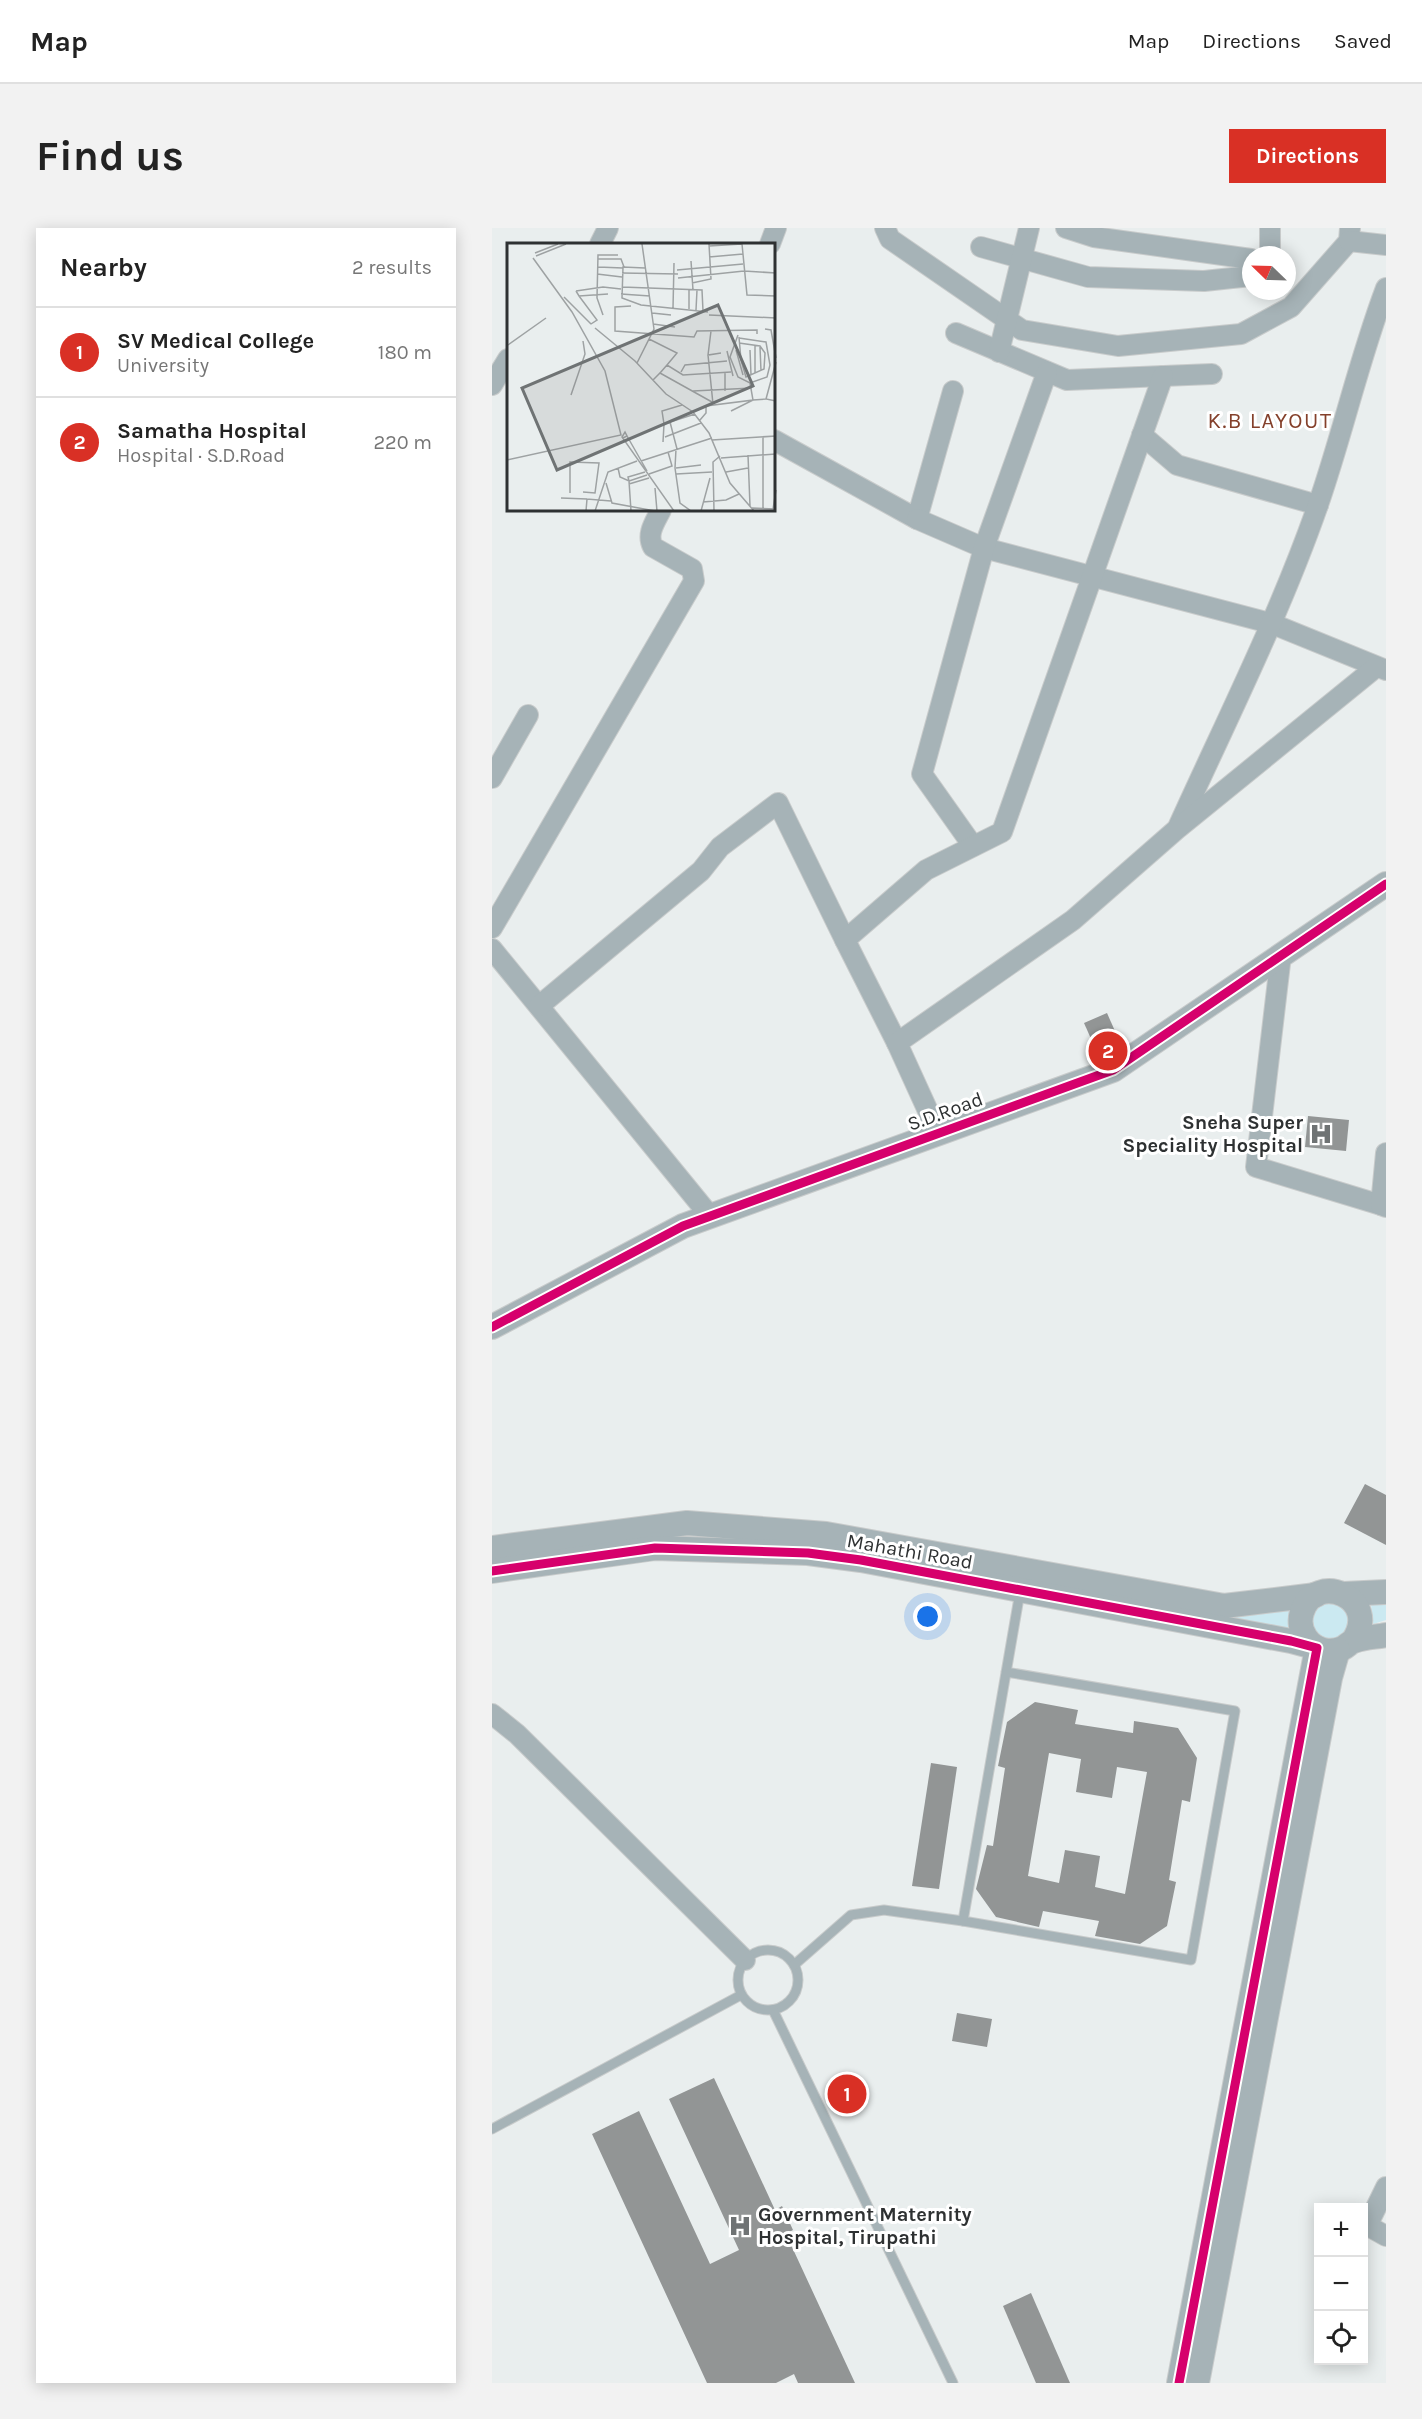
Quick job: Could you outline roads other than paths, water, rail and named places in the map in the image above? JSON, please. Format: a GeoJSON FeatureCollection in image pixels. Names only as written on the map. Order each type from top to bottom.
{"type":"FeatureCollection","features":[{"type":"Feature","properties":{"kind":"street"},"geometry":{"type":"LineString","coordinates":[[600,243],[608,228]]}},
{"type":"Feature","properties":{"kind":"street"},"geometry":{"type":"LineString","coordinates":[[770,243],[776,228]]}},
{"type":"Feature","properties":{"kind":"street"},"geometry":{"type":"LineString","coordinates":[[885,228],[890,239],[1022,330],[1118,346],[1241,334],[1292,307],[1349,235],[1386,245]]}},
{"type":"Feature","properties":{"kind":"street"},"geometry":{"type":"LineString","coordinates":[[999,352],[1029,228]]}},
{"type":"Feature","properties":{"kind":"street"},"geometry":{"type":"LineString","coordinates":[[1066,228],[1094,237],[1242,258]]}},
{"type":"Feature","properties":{"kind":"street"},"geometry":{"type":"LineString","coordinates":[[1270,228],[1270,246]]}},
{"type":"Feature","properties":{"kind":"street"},"geometry":{"type":"LineString","coordinates":[[981,247],[1088,277],[1204,281],[1242,277]]}},
{"type":"Feature","properties":{"kind":"street"},"geometry":{"type":"LineString","coordinates":[[1177,830],[1270,623],[1318,505],[1370,331],[1386,288]]}},
{"type":"Feature","properties":{"kind":"street"},"geometry":{"type":"LineString","coordinates":[[956,333],[1067,380],[1212,374]]}},
{"type":"Feature","properties":{"kind":"street"},"geometry":{"type":"LineString","coordinates":[[492,385],[507,361]]}},
{"type":"Feature","properties":{"kind":"street"},"geometry":{"type":"LineString","coordinates":[[973,846],[922,774],[984,548],[1047,372]]}},
{"type":"Feature","properties":{"kind":"street"},"geometry":{"type":"LineString","coordinates":[[845,940],[926,870],[1002,832],[1162,376]]}},
{"type":"Feature","properties":{"kind":"street"},"geometry":{"type":"LineString","coordinates":[[917,519],[953,391]]}},
{"type":"Feature","properties":{"kind":"street"},"geometry":{"type":"LineString","coordinates":[[1142,435],[1177,465],[1318,505]]}},
{"type":"Feature","properties":{"kind":"street"},"geometry":{"type":"LineString","coordinates":[[776,441],[917,519],[984,548],[1270,623],[1381,669],[1177,830],[1073,920],[897,1043]]}},
{"type":"Feature","properties":{"kind":"street"},"geometry":{"type":"LineString","coordinates":[[492,928],[694,580],[692,569],[653,547],[650,532],[660,512]]}},
{"type":"Feature","properties":{"kind":"street"},"geometry":{"type":"LineString","coordinates":[[492,778],[528,715]]}},
{"type":"Feature","properties":{"kind":"street"},"geometry":{"type":"LineString","coordinates":[[539,1006],[701,871],[720,847],[778,803],[897,1043],[938,1133]]}},
{"type":"Feature","properties":{"kind":"street","name":"S.D.Road"},"geometry":{"type":"LineString","coordinates":[[492,1327],[683,1226],[1113,1070],[1386,884]]}},
{"type":"Feature","properties":{"kind":"street"},"geometry":{"type":"LineString","coordinates":[[492,949],[710,1216]]}},
{"type":"Feature","properties":{"kind":"street"},"geometry":{"type":"LineString","coordinates":[[1281,955],[1256,1167],[1383,1206],[1386,1152]]}},
{"type":"Feature","properties":{"kind":"street","name":"Mahathi Road"},"geometry":{"type":"LineString","coordinates":[[492,1548],[687,1523],[1224,1606],[1325,1592],[1386,1593]]}},
{"type":"Feature","properties":{"kind":"street","name":"Mahathi Road"},"geometry":{"type":"LineString","coordinates":[[492,1571],[655,1548],[826,1544],[1020,1589],[1291,1641],[1336,1647],[1386,1635]]}},
{"type":"Feature","properties":{"kind":"street"},"geometry":{"type":"LineString","coordinates":[[1316,1595],[1302,1611],[1300,1622],[1302,1633],[1308,1642],[1336,1647],[1358,1633],[1360,1615],[1351,1599],[1343,1594]]}},
{"type":"Feature","properties":{"kind":"street"},"geometry":{"type":"LineString","coordinates":[[1179,2383],[1336,1647]]}},
{"type":"Feature","properties":{"kind":"street"},"geometry":{"type":"LineString","coordinates":[[1197,2383],[1336,1647]]}},
{"type":"Feature","properties":{"kind":"street"},"geometry":{"type":"LineString","coordinates":[[492,1714],[517,1734],[745,1960]]}},
{"type":"Feature","properties":{"kind":"street"},"geometry":{"type":"LineString","coordinates":[[1386,2187],[1369,2222],[1370,2227],[1386,2236]]}},
{"type":"Feature","properties":{"kind":"lane"},"geometry":{"type":"LineString","coordinates":[[963,1921],[1020,1589]]}},
{"type":"Feature","properties":{"kind":"lane"},"geometry":{"type":"LineString","coordinates":[[794,1965],[851,1915],[884,1910],[963,1921],[1191,1960],[1235,1711],[1006,1672]]}},
{"type":"Feature","properties":{"kind":"lane"},"geometry":{"type":"LineString","coordinates":[[762,1950],[780,1953],[794,1965],[798,1984],[795,1993],[782,2007],[773,2010],[755,2008],[741,1995],[738,1977],[745,1960],[762,1950]]}},
{"type":"Feature","properties":{"kind":"lane"},"geometry":{"type":"LineString","coordinates":[[492,2129],[741,1995]]}},
{"type":"Feature","properties":{"kind":"lane"},"geometry":{"type":"LineString","coordinates":[[773,2010],[953,2383]]}},
{"type":"Feature","properties":{"kind":"place","name":"Samatha Hospital"},"geometry":{"type":"Point","coordinates":[1108,1051]}},
{"type":"Feature","properties":{"kind":"place","name":"Sneha Super Speciality Hospital"},"geometry":{"type":"Point","coordinates":[1321,1134]}},
{"type":"Feature","properties":{"kind":"place","name":"SV Medical College"},"geometry":{"type":"Point","coordinates":[847,2094]}},
{"type":"Feature","properties":{"kind":"place","name":"Government Maternity Hospital, Tirupathi"},"geometry":{"type":"Point","coordinates":[740,2226]}},
{"type":"Feature","properties":{"kind":"district","name":"K.B LAYOUT"},"geometry":{"type":"Point","coordinates":[1270,420]}}]}
